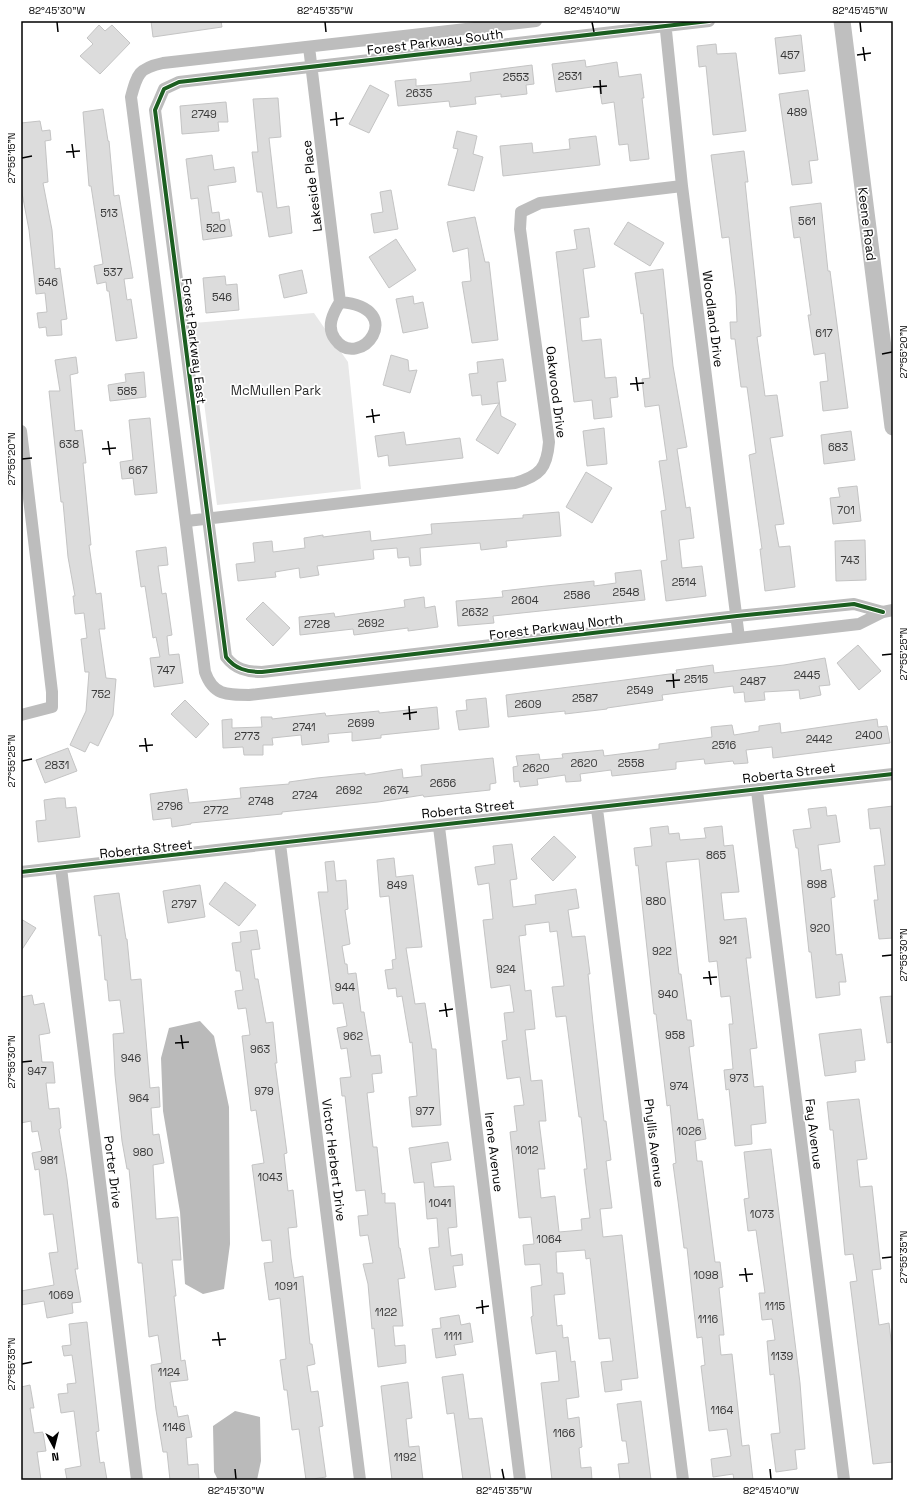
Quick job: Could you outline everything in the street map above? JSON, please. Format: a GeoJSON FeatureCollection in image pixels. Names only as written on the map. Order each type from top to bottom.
{"type":"FeatureCollection","features":[{"type":"Feature","properties":{"kind":"main road","name":"Keene Road"},"geometry":{"type":"LineString","coordinates":[[842,21],[893,427]]}},
{"type":"Feature","properties":{"kind":"street","name":"Forest Parkway South"},"geometry":{"type":"LineString","coordinates":[[187,521],[132,97],[135,80],[146,67],[163,63],[536,21]]}},
{"type":"Feature","properties":{"kind":"street","name":"Forest Parkway South"},"geometry":{"type":"LineString","coordinates":[[164,89],[179,82],[665,23],[709,21]]}},
{"type":"Feature","properties":{"kind":"street","name":"Woodland Drive"},"geometry":{"type":"LineString","coordinates":[[665,23],[682,186],[739,638]]}},
{"type":"Feature","properties":{"kind":"street","name":"Lakeside Place"},"geometry":{"type":"LineString","coordinates":[[309,47],[340,302]]}},
{"type":"Feature","properties":{"kind":"street","name":"Forest Parkway East"},"geometry":{"type":"LineString","coordinates":[[164,89],[155,110],[207,519],[226,656],[232,666]]}},
{"type":"Feature","properties":{"kind":"street","name":"Oakwood Drive"},"geometry":{"type":"LineString","coordinates":[[207,519],[515,483],[530,478],[542,469],[548,457],[549,442],[520,229],[522,212],[540,203],[682,186]]}},
{"type":"Feature","properties":{"kind":"street"},"geometry":{"type":"LineString","coordinates":[[21,431],[52,692],[52,707],[21,715]]}},
{"type":"Feature","properties":{"kind":"street"},"geometry":{"type":"LineString","coordinates":[[187,521],[207,519]]}},
{"type":"Feature","properties":{"kind":"street","name":"Forest Parkway North"},"geometry":{"type":"LineString","coordinates":[[187,521],[205,672],[212,686],[219,691],[230,695],[249,695],[373,679],[859,624],[888,611]]}},
{"type":"Feature","properties":{"kind":"street","name":"Forest Parkway North"},"geometry":{"type":"LineString","coordinates":[[232,666],[249,672],[262,672],[737,616],[854,604],[888,611]]}},
{"type":"Feature","properties":{"kind":"street"},"geometry":{"type":"LineString","coordinates":[[370,659],[373,679]]}},
{"type":"Feature","properties":{"kind":"street","name":"Roberta Street"},"geometry":{"type":"LineString","coordinates":[[21,872],[439,827],[893,774]]}},
{"type":"Feature","properties":{"kind":"street","name":"Fay Avenue"},"geometry":{"type":"LineString","coordinates":[[757,791],[844,1480]]}},
{"type":"Feature","properties":{"kind":"street","name":"Phyllis Avenue"},"geometry":{"type":"LineString","coordinates":[[597,809],[683,1480]]}},
{"type":"Feature","properties":{"kind":"street","name":"Irene Avenue"},"geometry":{"type":"LineString","coordinates":[[439,827],[520,1480]]}},
{"type":"Feature","properties":{"kind":"street","name":"Victor Herbert Drive"},"geometry":{"type":"LineString","coordinates":[[280,844],[360,1480]]}},
{"type":"Feature","properties":{"kind":"street","name":"Porter Drive"},"geometry":{"type":"LineString","coordinates":[[61,868],[137,1480]]}},
{"type":"Feature","properties":{"kind":"green space","name":"McMullen Park"},"geometry":{"type":"Polygon","coordinates":[[[314,313],[348,362],[361,489],[217,505],[194,323],[314,313]]]}},
{"type":"Feature","properties":{"kind":"shaded area"},"geometry":{"type":"Polygon","coordinates":[[[200,1021],[214,1036],[229,1107],[230,1244],[224,1289],[203,1294],[185,1284],[180,1212],[163,1111],[161,1058],[169,1028],[200,1021]]]}},
{"type":"Feature","properties":{"kind":"shaded area"},"geometry":{"type":"Polygon","coordinates":[[[235,1411],[260,1417],[261,1461],[257,1480],[218,1480],[214,1472],[213,1426],[235,1411]]]}},
{"type":"Feature","properties":{"kind":"building"},"geometry":{"type":"Polygon","coordinates":[[[151,21],[221,21],[222,27],[153,37],[151,21]]]}},
{"type":"Feature","properties":{"kind":"building"},"geometry":{"type":"Polygon","coordinates":[[[99,25],[105,31],[112,25],[130,43],[100,74],[80,56],[93,44],[87,38],[99,25]]]}},
{"type":"Feature","properties":{"kind":"building"},"geometry":{"type":"Polygon","coordinates":[[[801,35],[805,71],[779,74],[775,38],[801,35]]]}},
{"type":"Feature","properties":{"kind":"building"},"geometry":{"type":"Polygon","coordinates":[[[716,44],[717,54],[736,53],[746,131],[713,135],[706,66],[699,67],[697,46],[716,44]]]}},
{"type":"Feature","properties":{"kind":"building"},"geometry":{"type":"Polygon","coordinates":[[[585,60],[586,67],[617,62],[619,77],[641,74],[644,98],[642,98],[649,159],[630,161],[628,144],[619,145],[614,102],[602,104],[599,86],[556,92],[552,64],[585,60]]]}},
{"type":"Feature","properties":{"kind":"building"},"geometry":{"type":"Polygon","coordinates":[[[532,65],[534,84],[526,85],[527,94],[501,97],[501,94],[475,97],[476,104],[450,107],[449,101],[398,106],[395,81],[416,79],[416,86],[471,81],[470,73],[532,65]]]}},
{"type":"Feature","properties":{"kind":"building"},"geometry":{"type":"Polygon","coordinates":[[[370,85],[389,95],[369,133],[349,124],[370,85]]]}},
{"type":"Feature","properties":{"kind":"building"},"geometry":{"type":"Polygon","coordinates":[[[808,90],[818,160],[809,161],[812,183],[792,185],[779,94],[808,90]]]}},
{"type":"Feature","properties":{"kind":"building"},"geometry":{"type":"Polygon","coordinates":[[[278,98],[281,137],[269,138],[277,208],[289,206],[292,233],[269,237],[262,192],[257,192],[252,152],[258,152],[253,99],[278,98]]]}},
{"type":"Feature","properties":{"kind":"building"},"geometry":{"type":"Polygon","coordinates":[[[226,102],[228,122],[218,122],[219,131],[182,134],[180,106],[226,102]]]}},
{"type":"Feature","properties":{"kind":"building"},"geometry":{"type":"Polygon","coordinates":[[[103,109],[109,141],[114,196],[119,195],[133,278],[124,279],[127,300],[131,299],[137,338],[116,341],[109,291],[107,291],[106,282],[97,284],[94,266],[103,264],[91,186],[89,186],[83,112],[103,109]]]}},
{"type":"Feature","properties":{"kind":"building"},"geometry":{"type":"Polygon","coordinates":[[[40,121],[42,131],[50,130],[51,140],[45,141],[48,182],[43,183],[52,230],[55,269],[60,268],[67,319],[61,320],[62,335],[47,336],[46,327],[39,328],[37,313],[47,312],[45,293],[36,294],[29,230],[22,193],[21,123],[40,121]]]}},
{"type":"Feature","properties":{"kind":"building"},"geometry":{"type":"Polygon","coordinates":[[[457,131],[477,136],[473,154],[483,157],[474,191],[448,185],[458,149],[453,148],[457,131]]]}},
{"type":"Feature","properties":{"kind":"building"},"geometry":{"type":"Polygon","coordinates":[[[596,136],[600,165],[503,176],[500,146],[532,143],[533,153],[570,149],[569,139],[596,136]]]}},
{"type":"Feature","properties":{"kind":"building"},"geometry":{"type":"Polygon","coordinates":[[[744,151],[748,182],[745,182],[761,336],[757,337],[765,396],[777,395],[783,436],[770,438],[784,524],[775,525],[779,547],[790,546],[795,587],[765,591],[760,549],[762,549],[749,455],[756,453],[747,387],[741,387],[735,339],[731,339],[730,322],[737,322],[736,296],[729,237],[722,238],[711,155],[744,151]]]}},
{"type":"Feature","properties":{"kind":"building"},"geometry":{"type":"Polygon","coordinates":[[[212,155],[214,170],[234,167],[236,182],[208,186],[212,213],[219,212],[220,221],[229,219],[232,236],[203,240],[198,198],[191,199],[186,159],[212,155]]]}},
{"type":"Feature","properties":{"kind":"building"},"geometry":{"type":"Polygon","coordinates":[[[391,190],[398,229],[374,233],[371,214],[383,212],[380,192],[391,190]]]}},
{"type":"Feature","properties":{"kind":"building"},"geometry":{"type":"Polygon","coordinates":[[[821,203],[828,271],[830,271],[848,408],[823,411],[820,382],[828,381],[825,353],[814,355],[808,315],[811,315],[800,237],[794,238],[790,207],[821,203]]]}},
{"type":"Feature","properties":{"kind":"building"},"geometry":{"type":"Polygon","coordinates":[[[475,217],[485,262],[489,262],[498,340],[472,343],[462,282],[471,281],[468,248],[453,252],[447,222],[475,217]]]}},
{"type":"Feature","properties":{"kind":"building"},"geometry":{"type":"Polygon","coordinates":[[[628,222],[664,243],[650,266],[614,244],[628,222]]]}},
{"type":"Feature","properties":{"kind":"building"},"geometry":{"type":"Polygon","coordinates":[[[589,228],[595,267],[583,269],[589,317],[580,318],[582,341],[601,339],[605,378],[616,377],[618,397],[610,398],[612,417],[594,419],[592,400],[574,402],[556,252],[577,249],[574,230],[589,228]]]}},
{"type":"Feature","properties":{"kind":"building"},"geometry":{"type":"Polygon","coordinates":[[[396,239],[416,270],[389,288],[369,257],[396,239]]]}},
{"type":"Feature","properties":{"kind":"building"},"geometry":{"type":"Polygon","coordinates":[[[663,269],[673,366],[687,447],[677,449],[686,508],[690,507],[694,538],[679,540],[682,568],[702,566],[706,596],[666,601],[661,561],[667,560],[661,511],[666,510],[659,461],[667,460],[659,405],[645,407],[642,379],[650,378],[643,313],[641,314],[635,273],[663,269]]]}},
{"type":"Feature","properties":{"kind":"building"},"geometry":{"type":"Polygon","coordinates":[[[302,270],[307,293],[284,298],[279,275],[302,270]]]}},
{"type":"Feature","properties":{"kind":"building"},"geometry":{"type":"Polygon","coordinates":[[[225,276],[226,285],[237,284],[239,310],[206,313],[203,278],[225,276]]]}},
{"type":"Feature","properties":{"kind":"building"},"geometry":{"type":"Polygon","coordinates":[[[413,296],[414,304],[423,302],[428,328],[403,333],[396,299],[413,296]]]}},
{"type":"Feature","properties":{"kind":"building"},"geometry":{"type":"Polygon","coordinates":[[[391,355],[408,360],[409,371],[417,370],[410,393],[383,385],[391,355]]]}},
{"type":"Feature","properties":{"kind":"building"},"geometry":{"type":"Polygon","coordinates":[[[76,357],[78,373],[70,375],[75,431],[82,430],[86,463],[83,463],[91,545],[89,545],[96,594],[101,593],[105,629],[99,629],[106,678],[116,679],[113,715],[98,746],[90,742],[85,752],[70,745],[86,711],[89,672],[85,672],[81,639],[87,638],[84,613],[75,614],[73,596],[75,596],[68,557],[63,502],[61,502],[49,391],[60,391],[55,360],[76,357]]]}},
{"type":"Feature","properties":{"kind":"building"},"geometry":{"type":"Polygon","coordinates":[[[503,359],[506,381],[497,382],[501,416],[516,424],[498,454],[476,440],[499,403],[482,405],[481,395],[472,396],[469,374],[478,373],[477,362],[503,359]]]}},
{"type":"Feature","properties":{"kind":"building"},"geometry":{"type":"Polygon","coordinates":[[[144,372],[146,397],[110,401],[108,385],[126,382],[125,374],[144,372]]]}},
{"type":"Feature","properties":{"kind":"building"},"geometry":{"type":"Polygon","coordinates":[[[150,418],[157,493],[135,495],[133,478],[122,479],[120,462],[133,460],[129,420],[150,418]]]}},
{"type":"Feature","properties":{"kind":"building"},"geometry":{"type":"Polygon","coordinates":[[[604,428],[607,464],[587,466],[583,431],[604,428]]]}},
{"type":"Feature","properties":{"kind":"building"},"geometry":{"type":"Polygon","coordinates":[[[851,431],[855,460],[824,464],[821,435],[851,431]]]}},
{"type":"Feature","properties":{"kind":"building"},"geometry":{"type":"Polygon","coordinates":[[[404,432],[406,445],[460,438],[463,458],[389,466],[388,455],[378,457],[375,436],[404,432]]]}},
{"type":"Feature","properties":{"kind":"building"},"geometry":{"type":"Polygon","coordinates":[[[586,472],[612,488],[592,523],[566,507],[586,472]]]}},
{"type":"Feature","properties":{"kind":"building"},"geometry":{"type":"Polygon","coordinates":[[[857,486],[861,521],[833,524],[830,498],[840,497],[838,488],[857,486]]]}},
{"type":"Feature","properties":{"kind":"building"},"geometry":{"type":"Polygon","coordinates":[[[559,512],[561,536],[506,541],[507,547],[481,550],[480,543],[420,548],[421,565],[410,566],[409,557],[398,558],[397,548],[373,550],[374,559],[317,566],[319,575],[300,578],[299,568],[275,572],[276,577],[238,581],[236,564],[255,562],[253,543],[272,541],[273,552],[305,548],[304,538],[323,535],[323,537],[370,531],[371,541],[432,534],[431,524],[523,518],[523,515],[559,512]]]}},
{"type":"Feature","properties":{"kind":"building"},"geometry":{"type":"Polygon","coordinates":[[[865,540],[866,580],[836,581],[835,541],[865,540]]]}},
{"type":"Feature","properties":{"kind":"building"},"geometry":{"type":"Polygon","coordinates":[[[166,547],[168,565],[158,566],[162,594],[166,593],[172,635],[167,636],[169,655],[179,654],[183,683],[154,687],[150,658],[160,657],[156,637],[153,638],[145,586],[141,587],[136,551],[166,547]]]}},
{"type":"Feature","properties":{"kind":"building"},"geometry":{"type":"Polygon","coordinates":[[[641,570],[645,600],[493,616],[494,623],[458,626],[456,601],[503,597],[502,591],[546,586],[594,581],[594,586],[616,583],[615,573],[641,570]]]}},
{"type":"Feature","properties":{"kind":"building"},"geometry":{"type":"Polygon","coordinates":[[[424,597],[425,608],[435,606],[438,627],[408,631],[408,628],[354,635],[353,629],[300,635],[299,617],[334,613],[335,617],[405,607],[404,600],[424,597]]]}},
{"type":"Feature","properties":{"kind":"building"},"geometry":{"type":"Polygon","coordinates":[[[263,602],[290,628],[273,646],[246,619],[263,602]]]}},
{"type":"Feature","properties":{"kind":"building"},"geometry":{"type":"Polygon","coordinates":[[[858,645],[881,671],[859,690],[837,663],[858,645]]]}},
{"type":"Feature","properties":{"kind":"building"},"geometry":{"type":"Polygon","coordinates":[[[825,658],[830,685],[819,686],[821,695],[800,699],[799,690],[764,692],[765,700],[745,702],[744,692],[734,693],[733,686],[662,695],[663,700],[607,709],[565,714],[565,711],[508,717],[506,695],[677,673],[676,670],[713,665],[714,673],[784,665],[825,658]]]}},
{"type":"Feature","properties":{"kind":"building"},"geometry":{"type":"Polygon","coordinates":[[[486,698],[489,727],[459,730],[456,711],[467,710],[466,700],[486,698]]]}},
{"type":"Feature","properties":{"kind":"building"},"geometry":{"type":"Polygon","coordinates":[[[185,700],[209,724],[196,738],[171,714],[185,700]]]}},
{"type":"Feature","properties":{"kind":"building"},"geometry":{"type":"Polygon","coordinates":[[[437,707],[439,729],[381,735],[381,738],[352,741],[352,732],[328,734],[329,742],[302,745],[301,735],[272,738],[273,745],[263,745],[263,755],[244,755],[243,747],[223,748],[222,720],[232,719],[232,728],[262,727],[261,717],[272,717],[272,719],[325,713],[326,716],[379,711],[379,713],[437,707]]]}},
{"type":"Feature","properties":{"kind":"building"},"geometry":{"type":"Polygon","coordinates":[[[877,719],[878,727],[887,726],[890,743],[773,758],[772,747],[746,750],[748,763],[734,764],[733,761],[705,764],[704,759],[676,762],[676,769],[612,776],[611,770],[580,774],[581,781],[566,782],[565,775],[537,779],[538,785],[520,787],[519,781],[514,782],[513,767],[518,766],[516,756],[539,754],[540,760],[563,758],[562,754],[603,750],[604,756],[659,749],[659,744],[712,737],[711,727],[732,725],[734,735],[759,731],[759,726],[780,723],[781,733],[877,719]]]}},
{"type":"Feature","properties":{"kind":"building"},"geometry":{"type":"Polygon","coordinates":[[[68,748],[77,771],[45,783],[36,760],[68,748]]]}},
{"type":"Feature","properties":{"kind":"building"},"geometry":{"type":"Polygon","coordinates":[[[493,758],[496,783],[490,784],[490,790],[424,797],[423,795],[378,802],[282,812],[282,814],[191,823],[172,827],[171,818],[153,820],[150,794],[187,789],[189,803],[241,798],[240,788],[289,784],[289,782],[317,778],[365,773],[365,775],[402,769],[403,778],[422,776],[421,765],[493,758]]]}},
{"type":"Feature","properties":{"kind":"building"},"geometry":{"type":"Polygon","coordinates":[[[65,798],[66,808],[76,807],[80,837],[38,842],[36,821],[46,820],[44,800],[65,798]]]}},
{"type":"Feature","properties":{"kind":"building"},"geometry":{"type":"Polygon","coordinates":[[[893,806],[893,938],[879,939],[874,900],[878,900],[874,866],[885,865],[880,828],[870,829],[868,809],[893,806]]]}},
{"type":"Feature","properties":{"kind":"building"},"geometry":{"type":"Polygon","coordinates":[[[826,807],[827,816],[836,815],[840,842],[818,845],[821,871],[831,869],[835,897],[831,898],[836,955],[842,954],[846,982],[839,982],[840,995],[816,998],[811,952],[809,952],[798,848],[796,848],[793,830],[811,828],[808,809],[826,807]]]}},
{"type":"Feature","properties":{"kind":"building"},"geometry":{"type":"Polygon","coordinates":[[[668,826],[669,834],[679,833],[680,840],[706,838],[704,828],[722,826],[724,846],[733,845],[739,892],[721,893],[724,920],[746,918],[751,958],[746,958],[757,1048],[750,1049],[754,1087],[763,1086],[766,1123],[751,1125],[752,1144],[735,1146],[729,1089],[726,1090],[724,1070],[733,1069],[729,1024],[733,1024],[730,996],[721,997],[717,961],[709,962],[699,859],[666,862],[679,974],[681,974],[687,1020],[691,1020],[694,1046],[689,1047],[698,1120],[703,1119],[706,1139],[695,1141],[697,1161],[702,1161],[715,1262],[720,1262],[723,1287],[719,1288],[724,1335],[719,1335],[721,1355],[732,1354],[742,1446],[749,1445],[753,1480],[734,1480],[733,1474],[713,1477],[711,1459],[731,1456],[727,1429],[709,1431],[701,1366],[705,1365],[702,1337],[697,1338],[687,1248],[684,1248],[673,1164],[676,1163],[670,1105],[667,1106],[656,1014],[654,1014],[638,865],[636,866],[634,848],[652,846],[650,828],[668,826]]]}},
{"type":"Feature","properties":{"kind":"building"},"geometry":{"type":"Polygon","coordinates":[[[554,836],[576,857],[553,881],[531,859],[554,836]]]}},
{"type":"Feature","properties":{"kind":"building"},"geometry":{"type":"Polygon","coordinates":[[[512,844],[517,879],[510,880],[513,907],[536,904],[535,895],[576,889],[579,908],[568,910],[572,937],[585,936],[604,1121],[606,1121],[611,1160],[606,1161],[612,1208],[600,1209],[603,1237],[622,1235],[638,1378],[621,1380],[622,1390],[605,1392],[601,1362],[613,1361],[610,1338],[599,1339],[590,1258],[586,1259],[585,1250],[556,1252],[557,1273],[563,1273],[565,1294],[554,1295],[557,1326],[562,1325],[563,1338],[568,1337],[571,1362],[575,1361],[579,1397],[566,1399],[568,1419],[579,1417],[582,1447],[579,1448],[581,1468],[591,1467],[592,1480],[552,1480],[541,1383],[559,1381],[556,1351],[536,1354],[531,1317],[533,1316],[531,1287],[542,1285],[540,1264],[525,1265],[523,1245],[534,1244],[531,1217],[519,1218],[510,1132],[517,1131],[514,1106],[524,1105],[520,1077],[507,1079],[502,1041],[507,1040],[504,1013],[514,1012],[510,985],[491,988],[483,920],[493,919],[489,883],[478,885],[475,867],[495,864],[493,846],[512,844]],[[549,922],[525,925],[526,935],[519,936],[525,991],[531,990],[535,1029],[525,1030],[531,1081],[542,1080],[546,1121],[539,1121],[545,1169],[538,1169],[541,1198],[555,1196],[559,1232],[582,1230],[581,1219],[590,1218],[584,1169],[587,1169],[581,1117],[579,1117],[566,1016],[556,1017],[552,987],[564,986],[557,931],[550,932],[549,922]]]}},
{"type":"Feature","properties":{"kind":"building"},"geometry":{"type":"Polygon","coordinates":[[[394,858],[396,877],[413,875],[422,947],[406,948],[415,1004],[425,1003],[432,1049],[436,1049],[441,1125],[412,1127],[409,1097],[417,1096],[412,1042],[410,1043],[402,996],[397,997],[396,988],[388,989],[385,970],[393,969],[392,960],[396,959],[389,896],[380,897],[377,860],[394,858]]]}},
{"type":"Feature","properties":{"kind":"building"},"geometry":{"type":"Polygon","coordinates":[[[334,861],[336,881],[346,880],[348,909],[345,910],[350,944],[342,946],[345,964],[347,964],[348,974],[356,973],[361,1012],[364,1012],[371,1056],[380,1055],[382,1073],[372,1074],[374,1092],[367,1093],[373,1147],[377,1147],[382,1194],[385,1193],[385,1203],[395,1203],[399,1248],[405,1278],[398,1279],[403,1326],[393,1326],[395,1346],[405,1345],[406,1363],[378,1367],[374,1328],[372,1329],[368,1284],[363,1264],[373,1263],[368,1235],[360,1236],[358,1216],[368,1215],[365,1190],[356,1191],[345,1096],[342,1096],[340,1078],[351,1077],[347,1048],[341,1049],[337,1028],[347,1026],[343,1003],[333,1004],[318,892],[328,892],[325,862],[334,861]]]}},
{"type":"Feature","properties":{"kind":"building"},"geometry":{"type":"Polygon","coordinates":[[[225,882],[256,905],[239,926],[209,904],[225,882]]]}},
{"type":"Feature","properties":{"kind":"building"},"geometry":{"type":"Polygon","coordinates":[[[200,885],[205,917],[168,923],[163,891],[200,885]]]}},
{"type":"Feature","properties":{"kind":"building"},"geometry":{"type":"Polygon","coordinates":[[[119,893],[127,939],[131,980],[141,979],[150,1088],[159,1087],[160,1107],[151,1108],[153,1135],[159,1134],[164,1163],[153,1165],[156,1219],[178,1217],[181,1260],[172,1260],[176,1296],[174,1296],[181,1361],[185,1360],[188,1380],[170,1382],[174,1407],[176,1406],[178,1417],[188,1415],[192,1437],[186,1438],[188,1465],[198,1464],[199,1480],[170,1480],[167,1452],[163,1452],[156,1410],[151,1365],[162,1363],[158,1335],[149,1337],[142,1263],[138,1263],[129,1169],[127,1169],[122,1141],[115,1075],[113,1034],[124,1033],[120,1000],[109,1001],[107,980],[105,980],[101,935],[99,936],[94,896],[119,893]]]}},
{"type":"Feature","properties":{"kind":"building"},"geometry":{"type":"Polygon","coordinates":[[[21,919],[36,928],[21,951],[21,919]]]}},
{"type":"Feature","properties":{"kind":"building"},"geometry":{"type":"Polygon","coordinates":[[[257,930],[260,949],[251,950],[255,979],[258,979],[266,1023],[273,1022],[277,1063],[275,1063],[287,1153],[284,1154],[288,1191],[293,1190],[297,1227],[288,1228],[291,1258],[294,1278],[303,1276],[310,1344],[312,1344],[315,1364],[307,1366],[311,1392],[318,1391],[323,1426],[319,1427],[326,1477],[306,1480],[299,1429],[292,1430],[287,1390],[284,1390],[280,1360],[286,1359],[280,1298],[269,1300],[264,1263],[273,1262],[271,1240],[262,1241],[252,1165],[264,1163],[256,1110],[251,1111],[242,1036],[250,1035],[246,1008],[238,1009],[235,991],[243,990],[240,971],[236,971],[232,943],[241,942],[240,932],[257,930]]]}},
{"type":"Feature","properties":{"kind":"building"},"geometry":{"type":"Polygon","coordinates":[[[32,995],[34,1005],[44,1003],[50,1033],[39,1035],[42,1062],[53,1062],[55,1083],[46,1083],[49,1109],[59,1108],[61,1128],[59,1129],[67,1179],[78,1269],[75,1269],[81,1302],[72,1303],[73,1313],[47,1318],[44,1301],[21,1305],[21,1291],[54,1285],[49,1253],[58,1252],[53,1214],[44,1215],[39,1169],[35,1170],[32,1153],[42,1151],[38,1131],[32,1132],[31,1121],[21,1123],[21,997],[32,995]]]}},
{"type":"Feature","properties":{"kind":"building"},"geometry":{"type":"Polygon","coordinates":[[[893,996],[893,1042],[887,1043],[880,997],[893,996]]]}},
{"type":"Feature","properties":{"kind":"building"},"geometry":{"type":"Polygon","coordinates":[[[861,1029],[865,1060],[855,1061],[856,1072],[825,1076],[819,1034],[861,1029]]]}},
{"type":"Feature","properties":{"kind":"building"},"geometry":{"type":"Polygon","coordinates":[[[859,1099],[867,1159],[857,1160],[860,1187],[872,1186],[881,1269],[872,1270],[879,1325],[889,1323],[893,1357],[893,1462],[873,1464],[850,1282],[857,1281],[853,1254],[845,1255],[833,1130],[830,1130],[827,1102],[859,1099]]]}},
{"type":"Feature","properties":{"kind":"building"},"geometry":{"type":"Polygon","coordinates":[[[448,1142],[451,1160],[431,1163],[434,1187],[454,1186],[457,1227],[448,1228],[451,1256],[462,1254],[463,1265],[453,1266],[456,1287],[435,1290],[429,1248],[439,1247],[437,1218],[427,1219],[424,1182],[414,1183],[409,1148],[448,1142]]]}},
{"type":"Feature","properties":{"kind":"building"},"geometry":{"type":"Polygon","coordinates":[[[771,1149],[800,1383],[805,1449],[795,1450],[797,1469],[776,1472],[771,1434],[780,1433],[774,1374],[770,1375],[767,1341],[775,1340],[772,1319],[762,1320],[759,1293],[765,1293],[756,1230],[748,1231],[744,1199],[749,1198],[744,1152],[771,1149]]]}},
{"type":"Feature","properties":{"kind":"building"},"geometry":{"type":"Polygon","coordinates":[[[459,1315],[461,1325],[470,1323],[473,1342],[454,1345],[456,1355],[436,1358],[432,1329],[441,1328],[440,1318],[459,1315]]]}},
{"type":"Feature","properties":{"kind":"building"},"geometry":{"type":"Polygon","coordinates":[[[87,1322],[99,1431],[96,1432],[100,1463],[104,1462],[107,1480],[67,1480],[65,1469],[81,1466],[74,1411],[61,1413],[58,1394],[68,1393],[67,1384],[76,1383],[72,1355],[64,1356],[62,1346],[71,1345],[69,1324],[87,1322]]]}},
{"type":"Feature","properties":{"kind":"building"},"geometry":{"type":"Polygon","coordinates":[[[463,1374],[469,1419],[482,1418],[491,1480],[463,1480],[454,1413],[447,1414],[442,1377],[463,1374]]]}},
{"type":"Feature","properties":{"kind":"building"},"geometry":{"type":"Polygon","coordinates":[[[408,1382],[412,1418],[406,1419],[409,1447],[419,1446],[423,1480],[392,1480],[381,1386],[408,1382]]]}},
{"type":"Feature","properties":{"kind":"building"},"geometry":{"type":"Polygon","coordinates":[[[30,1385],[34,1408],[30,1408],[34,1433],[43,1432],[46,1451],[37,1452],[41,1480],[21,1480],[21,1387],[30,1385]]]}},
{"type":"Feature","properties":{"kind":"building"},"geometry":{"type":"Polygon","coordinates":[[[641,1401],[651,1480],[620,1480],[618,1464],[629,1463],[626,1441],[622,1441],[617,1404],[641,1401]]]}},
{"type":"Feature","properties":{"kind":"cycle path"},"geometry":{"type":"LineString","coordinates":[[709,21],[179,82],[164,89],[155,110],[226,657],[237,667],[262,672],[737,616],[854,604],[883,612]]}},
{"type":"Feature","properties":{"kind":"cycle path"},"geometry":{"type":"LineString","coordinates":[[21,872],[893,774]]}}]}
